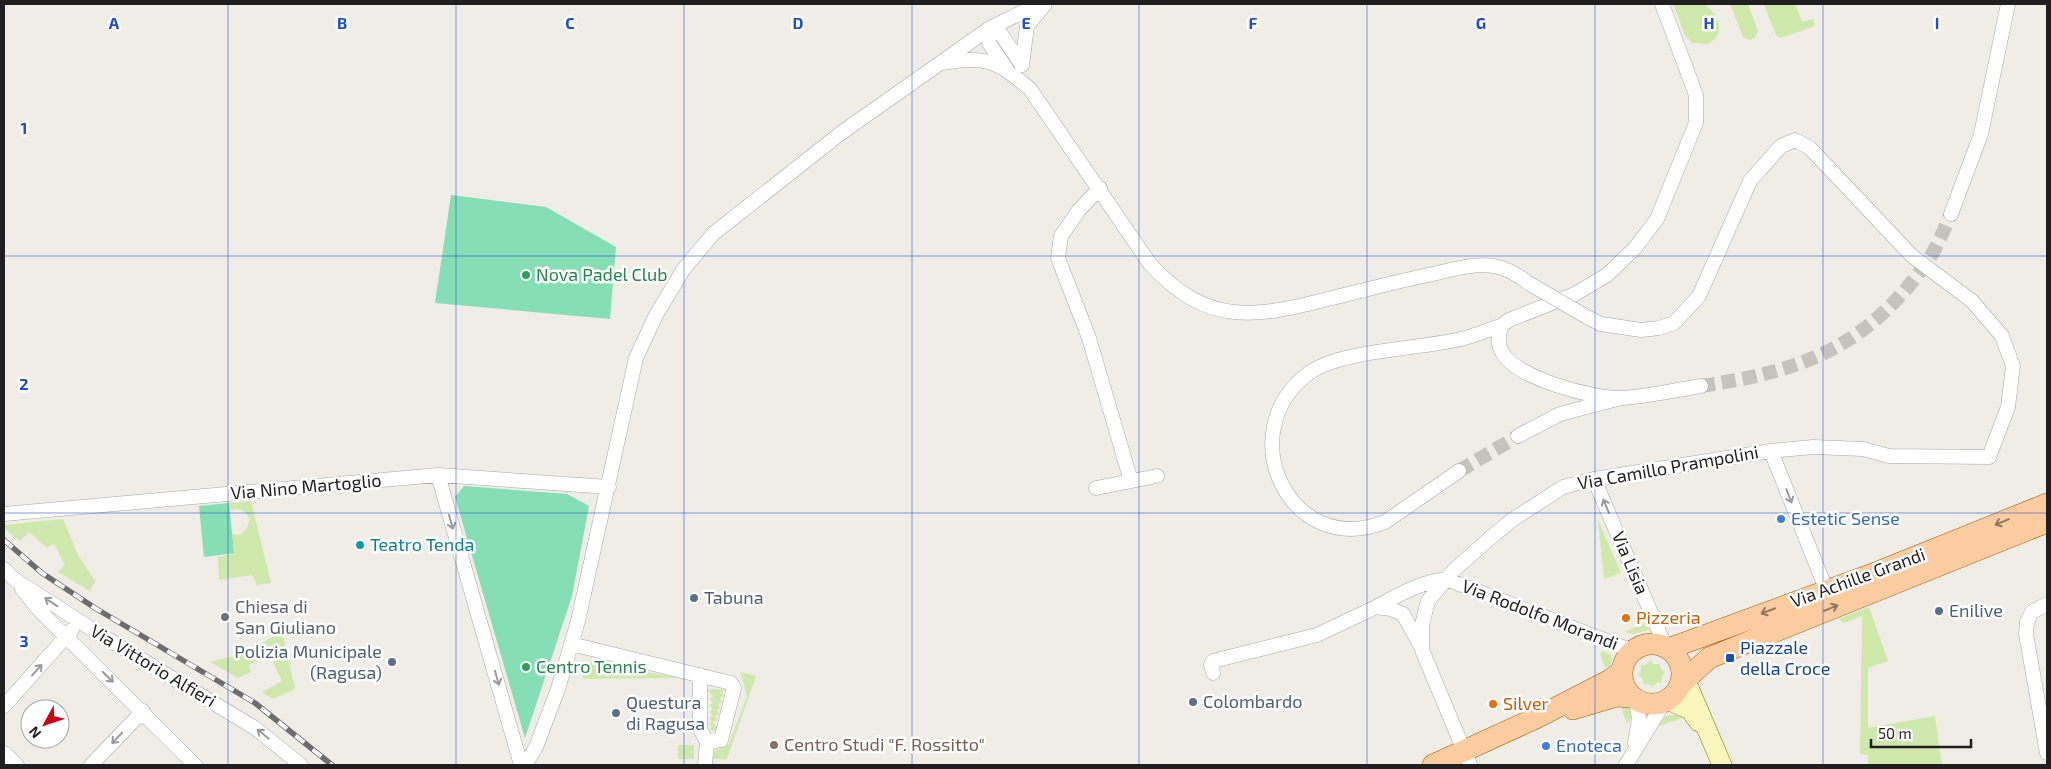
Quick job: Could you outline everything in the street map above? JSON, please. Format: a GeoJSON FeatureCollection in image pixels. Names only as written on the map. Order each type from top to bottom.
{"type":"FeatureCollection","features":[{"type":"Feature","properties":{"kind":"main road","name":"Via Achille Grandi"},"geometry":{"type":"LineString","coordinates":[[1667,649],[1878,572],[2047,504]]}},
{"type":"Feature","properties":{"kind":"main road","name":"Via Achille Grandi"},"geometry":{"type":"LineString","coordinates":[[1676,687],[1709,658],[2047,522]]}},
{"type":"Feature","properties":{"kind":"main road"},"geometry":{"type":"LineString","coordinates":[[1536,718],[1617,696],[1634,698],[1651,704],[1676,687],[1675,656],[1667,649],[1649,644],[1633,651],[1624,664],[1622,671],[1625,688],[1634,698]]}},
{"type":"Feature","properties":{"kind":"main road"},"geometry":{"type":"LineString","coordinates":[[1433,765],[1467,758],[1536,718],[1610,680],[1622,671]]}},
{"type":"Feature","properties":{"kind":"street"},"geometry":{"type":"LineString","coordinates":[[523,765],[536,747],[547,720],[571,644],[609,487],[636,358],[656,315],[683,270],[713,234],[841,133],[990,28],[1039,4]]}},
{"type":"Feature","properties":{"kind":"street"},"geometry":{"type":"LineString","coordinates":[[1022,65],[1027,26],[1045,4]]}},
{"type":"Feature","properties":{"kind":"street"},"geometry":{"type":"LineString","coordinates":[[1459,471],[1385,522],[1372,528],[1339,528],[1313,519],[1303,512],[1286,493],[1274,468],[1272,454],[1274,425],[1288,395],[1298,382],[1320,367],[1344,359],[1460,339],[1501,326],[1518,315],[1574,294],[1607,275],[1634,248],[1656,219],[1696,123],[1696,95],[1662,4]]}},
{"type":"Feature","properties":{"kind":"street"},"geometry":{"type":"LineString","coordinates":[[1951,214],[1981,134],[2008,4]]}},
{"type":"Feature","properties":{"kind":"street"},"geometry":{"type":"LineString","coordinates":[[990,28],[1001,34],[1022,65],[1030,90]]}},
{"type":"Feature","properties":{"kind":"street"},"geometry":{"type":"LineString","coordinates":[[990,28],[990,43],[1008,70],[1030,90],[1100,188],[1079,210],[1061,236],[1058,258],[1089,338],[1131,481]]}},
{"type":"Feature","properties":{"kind":"street"},"geometry":{"type":"LineString","coordinates":[[939,63],[973,58],[991,62],[1008,70]]}},
{"type":"Feature","properties":{"kind":"street","name":"Via Camillo Prampolini"},"geometry":{"type":"LineString","coordinates":[[1100,188],[1150,264],[1168,283],[1210,306],[1230,312],[1251,314],[1281,311],[1399,281],[1470,267],[1488,266],[1506,269],[1587,317],[1608,326],[1641,330],[1659,328],[1674,323],[1699,296],[1750,181],[1781,146],[1795,140],[1810,148],[1912,256],[1972,301],[2002,336],[2014,366],[2008,407],[1989,457],[1889,456],[1863,449],[1812,447],[1772,451],[1594,479],[1563,487],[1512,520],[1446,579],[1428,601],[1422,625],[1422,650],[1467,758]]}},
{"type":"Feature","properties":{"kind":"street"},"geometry":{"type":"LineString","coordinates":[[1501,326],[1498,339],[1502,352],[1526,372],[1564,388],[1620,398]]}},
{"type":"Feature","properties":{"kind":"street"},"geometry":{"type":"LineString","coordinates":[[1518,436],[1560,414],[1620,398],[1701,386]]}},
{"type":"Feature","properties":{"kind":"street"},"geometry":{"type":"LineString","coordinates":[[1772,451],[1826,590]]}},
{"type":"Feature","properties":{"kind":"street"},"geometry":{"type":"LineString","coordinates":[[438,475],[523,765]]}},
{"type":"Feature","properties":{"kind":"street","name":"Via Nino Martoglio"},"geometry":{"type":"LineString","coordinates":[[4,514],[438,475],[609,487]]}},
{"type":"Feature","properties":{"kind":"street"},"geometry":{"type":"LineString","coordinates":[[1096,488],[1157,476]]}},
{"type":"Feature","properties":{"kind":"street","name":"Via Lisia"},"geometry":{"type":"LineString","coordinates":[[1594,479],[1667,649]]}},
{"type":"Feature","properties":{"kind":"street"},"geometry":{"type":"LineString","coordinates":[[9,574],[40,611],[196,765]]}},
{"type":"Feature","properties":{"kind":"street","name":"Via Vittorio Alfieri"},"geometry":{"type":"LineString","coordinates":[[9,574],[101,635],[255,728],[300,765]]}},
{"type":"Feature","properties":{"kind":"street"},"geometry":{"type":"LineString","coordinates":[[1212,673],[1211,665],[1213,661],[1317,635],[1414,587],[1431,581],[1446,579]]}},
{"type":"Feature","properties":{"kind":"street","name":"Via Rodolfo Morandi"},"geometry":{"type":"LineString","coordinates":[[1446,579],[1633,651]]}},
{"type":"Feature","properties":{"kind":"street"},"geometry":{"type":"LineString","coordinates":[[2047,604],[2032,612],[2027,622],[2026,634],[2047,753]]}},
{"type":"Feature","properties":{"kind":"street"},"geometry":{"type":"LineString","coordinates":[[1376,607],[1391,609],[1403,614],[1422,650]]}},
{"type":"Feature","properties":{"kind":"street"},"geometry":{"type":"LineString","coordinates":[[4,706],[80,621]]}},
{"type":"Feature","properties":{"kind":"street"},"geometry":{"type":"LineString","coordinates":[[86,655],[82,648],[82,642],[92,634],[101,635]]}},
{"type":"Feature","properties":{"kind":"street"},"geometry":{"type":"LineString","coordinates":[[571,644],[731,683],[734,686],[720,740],[707,742]]}},
{"type":"Feature","properties":{"kind":"street"},"geometry":{"type":"LineString","coordinates":[[700,675],[700,729],[707,742],[706,765]]}},
{"type":"Feature","properties":{"kind":"street"},"geometry":{"type":"LineString","coordinates":[[1676,687],[1690,710],[1705,729]]}},
{"type":"Feature","properties":{"kind":"street"},"geometry":{"type":"LineString","coordinates":[[1676,687],[1705,729],[1720,764]]}},
{"type":"Feature","properties":{"kind":"street"},"geometry":{"type":"LineString","coordinates":[[1626,765],[1633,751],[1676,687]]}},
{"type":"Feature","properties":{"kind":"street"},"geometry":{"type":"LineString","coordinates":[[1633,751],[1639,719],[1634,698]]}},
{"type":"Feature","properties":{"kind":"street"},"geometry":{"type":"LineString","coordinates":[[91,765],[143,711]]}},
{"type":"Feature","properties":{"kind":"street"},"geometry":{"type":"LineString","coordinates":[[4,753],[17,765]]}},
{"type":"Feature","properties":{"kind":"green space"},"geometry":{"type":"Polygon","coordinates":[[[1673,4],[1705,4],[1717,19],[1719,24],[1718,34],[1708,44],[1692,43],[1685,35],[1673,4]]]}},
{"type":"Feature","properties":{"kind":"green space"},"geometry":{"type":"Polygon","coordinates":[[[1730,4],[1748,4],[1758,31],[1755,38],[1750,40],[1743,37],[1730,4]]]}},
{"type":"Feature","properties":{"kind":"green space"},"geometry":{"type":"Polygon","coordinates":[[[1764,4],[1795,4],[1802,22],[1813,19],[1815,26],[1781,38],[1776,35],[1764,4]]]}},
{"type":"Feature","properties":{"kind":"green space","name":"Nova Padel Club"},"geometry":{"type":"Polygon","coordinates":[[[451,195],[546,207],[616,247],[610,319],[435,303],[451,195]]]}},
{"type":"Feature","properties":{"kind":"green space","name":"Centro Tennis"},"geometry":{"type":"Polygon","coordinates":[[[464,486],[567,494],[589,506],[572,596],[525,738],[455,497],[464,486]]]}},
{"type":"Feature","properties":{"kind":"green space"},"geometry":{"type":"Polygon","coordinates":[[[251,501],[271,583],[257,585],[252,575],[219,580],[218,557],[234,553],[232,534],[241,535],[247,528],[250,519],[242,510],[230,511],[229,503],[251,501]]]}},
{"type":"Feature","properties":{"kind":"green space"},"geometry":{"type":"Polygon","coordinates":[[[229,503],[234,553],[204,557],[199,506],[229,503]]]}},
{"type":"Feature","properties":{"kind":"green space"},"geometry":{"type":"Polygon","coordinates":[[[63,519],[78,555],[95,581],[90,591],[58,572],[65,565],[54,544],[47,548],[29,532],[20,541],[4,528],[4,525],[63,519]]]}},
{"type":"Feature","properties":{"kind":"green space"},"geometry":{"type":"Polygon","coordinates":[[[1598,520],[1621,573],[1604,579],[1598,520]]]}},
{"type":"Feature","properties":{"kind":"green space"},"geometry":{"type":"Polygon","coordinates":[[[1869,607],[1888,661],[1868,668],[1868,728],[1935,716],[1942,765],[1868,765],[1868,755],[1860,754],[1862,616],[1844,623],[1838,619],[1869,607]]]}},
{"type":"Feature","properties":{"kind":"green space"},"geometry":{"type":"Polygon","coordinates":[[[1646,623],[1649,630],[1633,634],[1624,632],[1646,623]]]}},
{"type":"Feature","properties":{"kind":"green space"},"geometry":{"type":"Polygon","coordinates":[[[282,632],[295,689],[273,699],[262,692],[282,681],[269,654],[249,665],[251,672],[238,678],[210,662],[239,655],[282,632]]]}},
{"type":"Feature","properties":{"kind":"green space"},"geometry":{"type":"Polygon","coordinates":[[[1603,651],[1611,655],[1612,660],[1610,666],[1605,668],[1600,653],[1603,651]]]}},
{"type":"Feature","properties":{"kind":"green space"},"geometry":{"type":"Polygon","coordinates":[[[1651,660],[1653,664],[1660,664],[1665,673],[1662,675],[1661,683],[1658,682],[1652,687],[1643,684],[1643,680],[1638,674],[1641,672],[1641,665],[1645,665],[1651,660]]]}},
{"type":"Feature","properties":{"kind":"green space"},"geometry":{"type":"Polygon","coordinates":[[[583,661],[680,678],[583,679],[583,661]]]}},
{"type":"Feature","properties":{"kind":"green space"},"geometry":{"type":"Polygon","coordinates":[[[740,672],[756,676],[727,759],[713,759],[715,750],[729,744],[747,696],[740,672]]]}},
{"type":"Feature","properties":{"kind":"green space"},"geometry":{"type":"Polygon","coordinates":[[[707,690],[725,690],[722,692],[724,696],[720,698],[722,702],[718,704],[720,708],[717,710],[719,714],[715,716],[717,720],[713,722],[718,730],[709,730],[712,727],[709,724],[712,721],[709,718],[713,715],[710,712],[713,709],[710,706],[713,702],[710,699],[713,696],[707,690]]]}},
{"type":"Feature","properties":{"kind":"green space"},"geometry":{"type":"Polygon","coordinates":[[[1621,707],[1630,708],[1632,716],[1627,724],[1621,707]]]}},
{"type":"Feature","properties":{"kind":"green space"},"geometry":{"type":"Polygon","coordinates":[[[1678,714],[1685,717],[1657,727],[1666,716],[1678,714]]]}},
{"type":"Feature","properties":{"kind":"green space"},"geometry":{"type":"Polygon","coordinates":[[[678,745],[694,745],[694,759],[678,759],[678,745]]]}},
{"type":"Feature","properties":{"kind":"tunnel"},"geometry":{"type":"LineString","coordinates":[[1701,386],[1737,380],[1801,363],[1829,351],[1855,335],[1880,316],[1904,291],[1931,257],[1951,214]]}},
{"type":"Feature","properties":{"kind":"tunnel"},"geometry":{"type":"LineString","coordinates":[[1459,471],[1518,436]]}},
{"type":"Feature","properties":{"kind":"railway"},"geometry":{"type":"LineString","coordinates":[[4,540],[42,573],[95,608],[255,703],[332,765]]}},
{"type":"Feature","properties":{"kind":"place","name":"Nova Padel Club"},"geometry":{"type":"Point","coordinates":[526,275]}},
{"type":"Feature","properties":{"kind":"place","name":"Estetic Sense"},"geometry":{"type":"Point","coordinates":[1781,519]}},
{"type":"Feature","properties":{"kind":"place","name":"Teatro Tenda"},"geometry":{"type":"Point","coordinates":[360,545]}},
{"type":"Feature","properties":{"kind":"place","name":"Tabuna"},"geometry":{"type":"Point","coordinates":[694,598]}},
{"type":"Feature","properties":{"kind":"place","name":"Enilive"},"geometry":{"type":"Point","coordinates":[1939,611]}},
{"type":"Feature","properties":{"kind":"place","name":"Chiesa di San Giuliano"},"geometry":{"type":"Point","coordinates":[225,617]}},
{"type":"Feature","properties":{"kind":"place","name":"Pizzeria"},"geometry":{"type":"Point","coordinates":[1626,618]}},
{"type":"Feature","properties":{"kind":"place","name":"Piazzale della Croce"},"geometry":{"type":"Point","coordinates":[1730,658]}},
{"type":"Feature","properties":{"kind":"place","name":"Polizia Municipale (Ragusa)"},"geometry":{"type":"Point","coordinates":[392,662]}},
{"type":"Feature","properties":{"kind":"place","name":"Centro Tennis"},"geometry":{"type":"Point","coordinates":[526,667]}},
{"type":"Feature","properties":{"kind":"place","name":"Colombardo"},"geometry":{"type":"Point","coordinates":[1193,702]}},
{"type":"Feature","properties":{"kind":"place","name":"Silver"},"geometry":{"type":"Point","coordinates":[1493,704]}},
{"type":"Feature","properties":{"kind":"place","name":"Questura di Ragusa"},"geometry":{"type":"Point","coordinates":[616,713]}},
{"type":"Feature","properties":{"kind":"place","name":"Centro Studi \"F. Rossitto\""},"geometry":{"type":"Point","coordinates":[774,745]}},
{"type":"Feature","properties":{"kind":"place","name":"Enoteca"},"geometry":{"type":"Point","coordinates":[1546,746]}}]}
